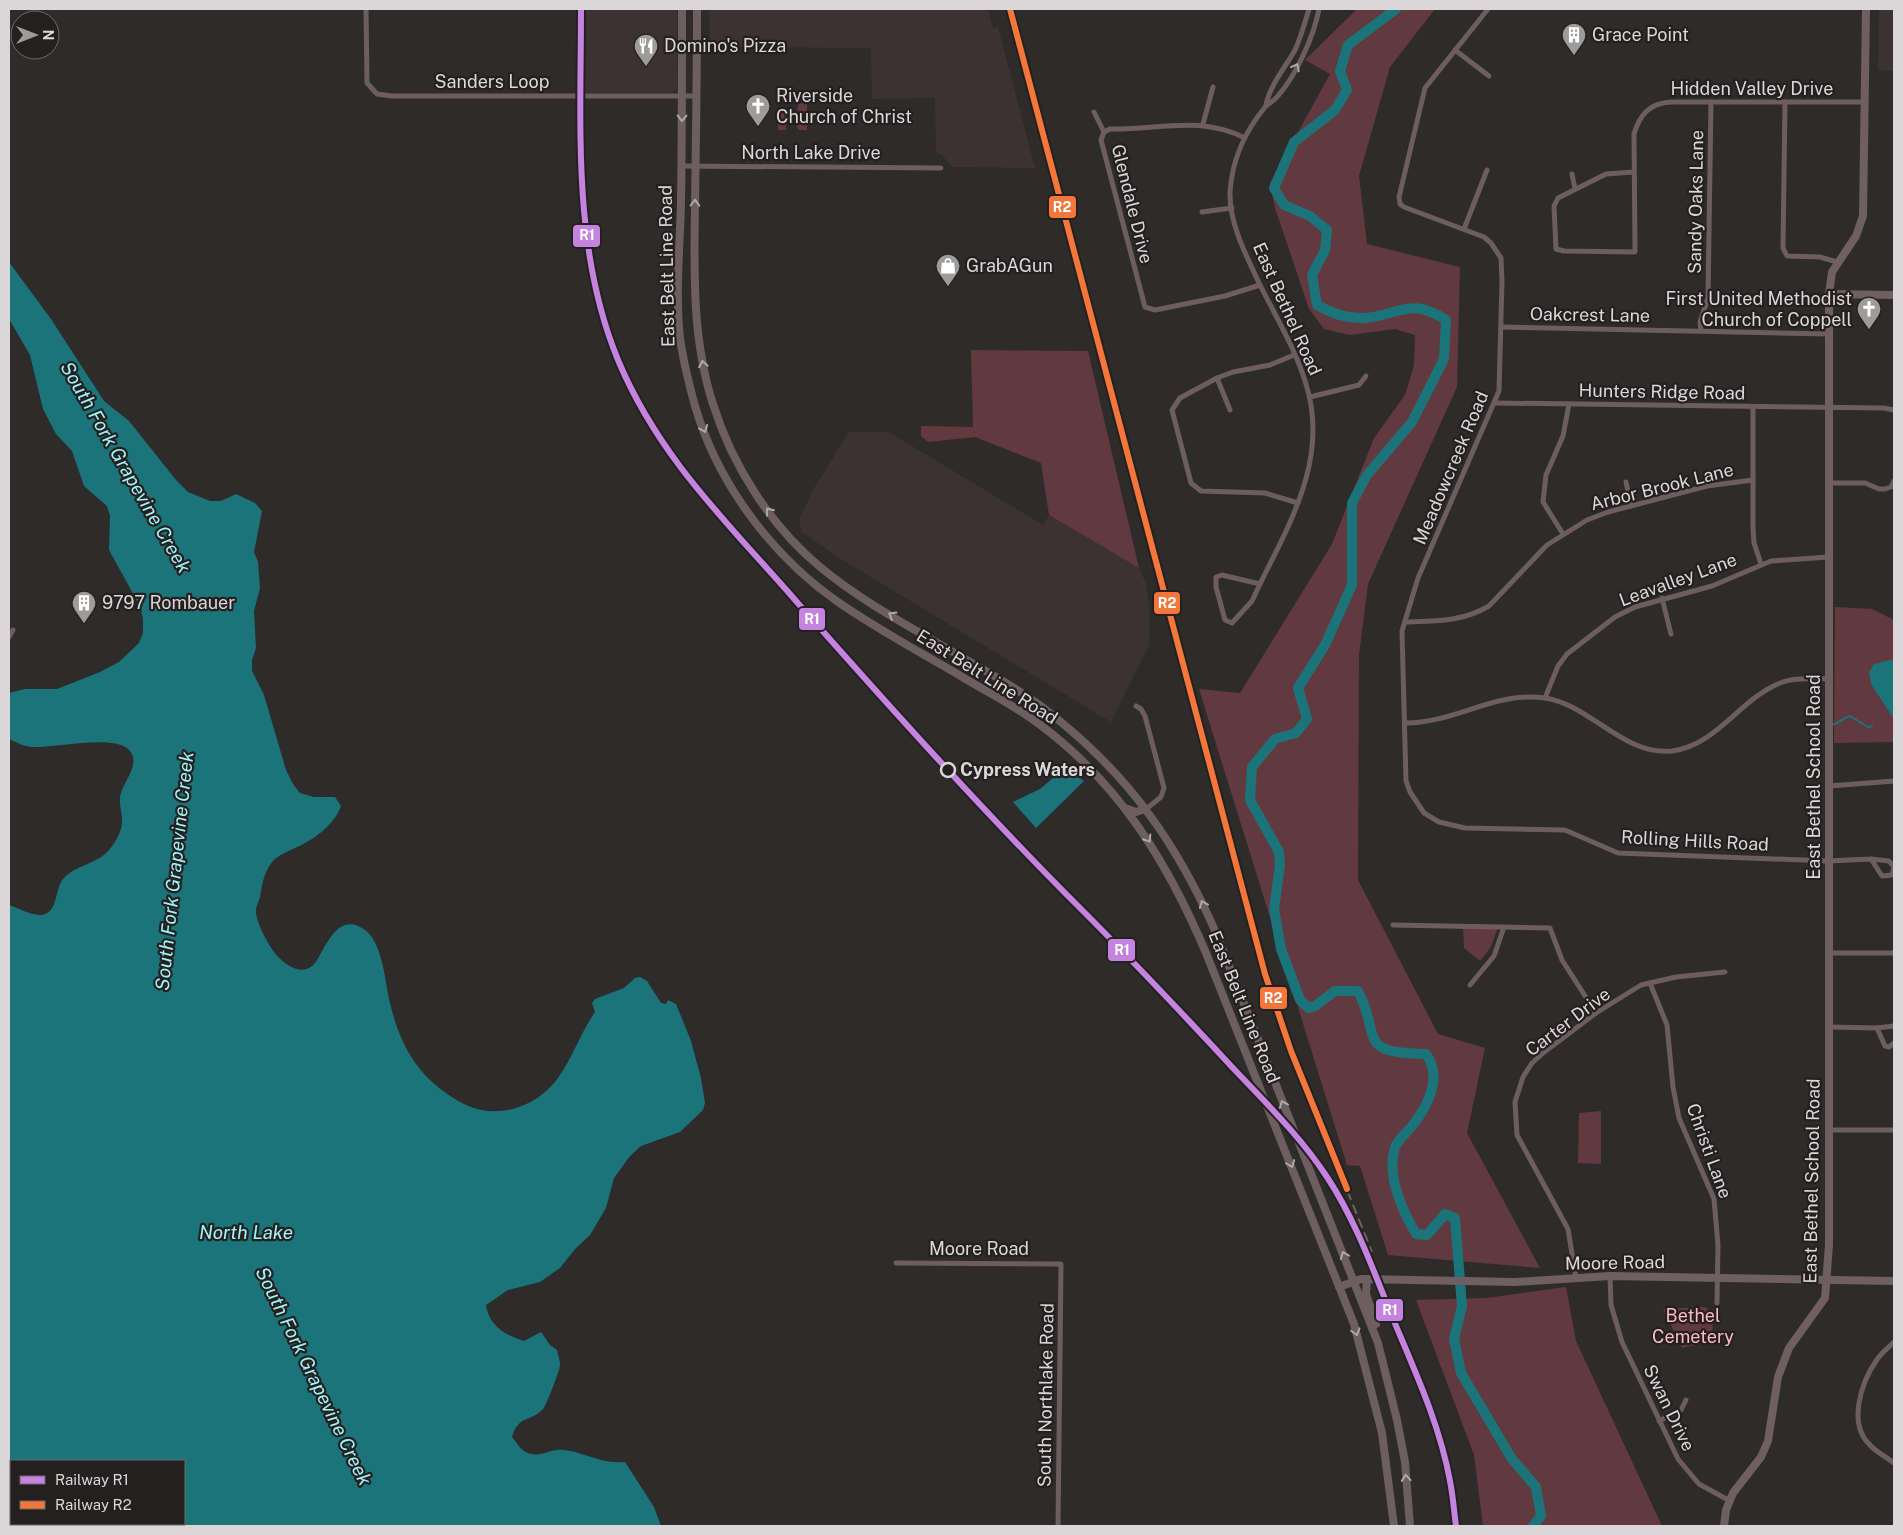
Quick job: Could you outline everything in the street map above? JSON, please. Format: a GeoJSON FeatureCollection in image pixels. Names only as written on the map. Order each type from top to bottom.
{"type":"FeatureCollection","features":[{"type":"Feature","properties":{"kind":"main road","name":"East Belt Line Road"},"geometry":{"type":"LineString","coordinates":[[682,9],[680,338],[696,408],[713,451],[730,484],[750,515],[776,548],[807,577],[865,620],[1038,723],[1069,751],[1125,808],[1166,868],[1184,901],[1226,1003],[1356,1333],[1382,1433],[1394,1526]]}},
{"type":"Feature","properties":{"kind":"main road","name":"East Belt Line Road"},"geometry":{"type":"LineString","coordinates":[[697,9],[695,313],[703,370],[722,433],[752,490],[788,535],[818,565],[854,592],[1029,697],[1078,737],[1130,788],[1158,824],[1196,889],[1241,997],[1378,1343],[1402,1445],[1410,1526]]}},
{"type":"Feature","properties":{"kind":"main road"},"geometry":{"type":"LineString","coordinates":[[713,451],[729,444]]}},
{"type":"Feature","properties":{"kind":"main road"},"geometry":{"type":"LineString","coordinates":[[807,577],[818,565]]}},
{"type":"Feature","properties":{"kind":"main road"},"geometry":{"type":"LineString","coordinates":[[1069,751],[1078,737]]}},
{"type":"Feature","properties":{"kind":"main road"},"geometry":{"type":"LineString","coordinates":[[1125,808],[1136,812],[1146,809]]}},
{"type":"Feature","properties":{"kind":"main road"},"geometry":{"type":"LineString","coordinates":[[1226,1003],[1241,997]]}},
{"type":"Feature","properties":{"kind":"main road"},"geometry":{"type":"LineString","coordinates":[[1367,1279],[1366,1294],[1376,1324],[1378,1343]]}},
{"type":"Feature","properties":{"kind":"street","name":"Sanders Loop"},"geometry":{"type":"LineString","coordinates":[[366,9],[367,83],[377,94],[392,96],[696,96]]}},
{"type":"Feature","properties":{"kind":"street","name":"East Bethel Road"},"geometry":{"type":"LineString","coordinates":[[1260,584],[1222,575],[1216,577],[1225,620],[1232,623],[1236,622],[1252,602],[1298,503],[1307,480],[1314,450],[1313,414],[1310,397],[1294,354],[1246,256],[1232,208],[1230,193],[1232,170],[1239,149],[1266,105],[1269,91],[1282,74],[1297,47],[1309,9]]}},
{"type":"Feature","properties":{"kind":"street","name":"East Bethel Road"},"geometry":{"type":"LineString","coordinates":[[1266,105],[1277,98],[1290,77],[1312,34],[1319,9]]}},
{"type":"Feature","properties":{"kind":"street","name":"Meadowcreek Road"},"geometry":{"type":"LineString","coordinates":[[1404,723],[1402,630],[1418,578],[1499,391],[1501,258],[1491,242],[1464,229],[1404,207],[1400,204],[1399,197],[1425,88],[1488,9]]}},
{"type":"Feature","properties":{"kind":"street","name":"East Bethel School Road"},"geometry":{"type":"LineString","coordinates":[[1724,1526],[1730,1501],[1761,1457],[1768,1441],[1774,1397],[1783,1360],[1794,1338],[1825,1298],[1827,1280],[1829,1130],[1829,294],[1832,272],[1861,226],[1866,9]]}},
{"type":"Feature","properties":{"kind":"street"},"geometry":{"type":"LineString","coordinates":[[1455,50],[1489,76]]}},
{"type":"Feature","properties":{"kind":"street"},"geometry":{"type":"LineString","coordinates":[[1203,124],[1213,87]]}},
{"type":"Feature","properties":{"kind":"street","name":"Hidden Valley Drive"},"geometry":{"type":"LineString","coordinates":[[1634,172],[1606,174],[1558,198],[1554,206],[1556,248],[1564,251],[1635,252],[1634,134],[1638,121],[1645,111],[1662,102],[1865,102]]}},
{"type":"Feature","properties":{"kind":"street","name":"Sandy Oaks Lane"},"geometry":{"type":"LineString","coordinates":[[1701,331],[1700,322],[1708,298],[1711,102]]}},
{"type":"Feature","properties":{"kind":"street"},"geometry":{"type":"LineString","coordinates":[[1784,102],[1783,248],[1787,256],[1820,257],[1837,262]]}},
{"type":"Feature","properties":{"kind":"street"},"geometry":{"type":"LineString","coordinates":[[1094,112],[1104,132]]}},
{"type":"Feature","properties":{"kind":"street","name":"Glendale Drive"},"geometry":{"type":"LineString","coordinates":[[1245,138],[1224,129],[1203,124],[1180,124],[1159,128],[1110,129],[1104,132],[1101,140],[1145,307],[1155,310],[1233,294],[1260,285]]}},
{"type":"Feature","properties":{"kind":"street","name":"North Lake Drive"},"geometry":{"type":"LineString","coordinates":[[681,166],[941,168]]}},
{"type":"Feature","properties":{"kind":"street"},"geometry":{"type":"LineString","coordinates":[[1464,229],[1488,170]]}},
{"type":"Feature","properties":{"kind":"street"},"geometry":{"type":"LineString","coordinates":[[1572,174],[1575,189]]}},
{"type":"Feature","properties":{"kind":"street"},"geometry":{"type":"LineString","coordinates":[[1202,212],[1232,208]]}},
{"type":"Feature","properties":{"kind":"street"},"geometry":{"type":"LineString","coordinates":[[1829,294],[1894,295]]}},
{"type":"Feature","properties":{"kind":"street","name":"Oakcrest Lane"},"geometry":{"type":"LineString","coordinates":[[1501,327],[1829,334]]}},
{"type":"Feature","properties":{"kind":"street"},"geometry":{"type":"LineString","coordinates":[[1294,354],[1270,365],[1233,372],[1217,378],[1180,398],[1172,410],[1191,483],[1201,491],[1265,493],[1298,503]]}},
{"type":"Feature","properties":{"kind":"street"},"geometry":{"type":"LineString","coordinates":[[1310,397],[1358,385],[1366,376]]}},
{"type":"Feature","properties":{"kind":"street"},"geometry":{"type":"LineString","coordinates":[[1217,378],[1230,410]]}},
{"type":"Feature","properties":{"kind":"street","name":"Hunters Ridge Road"},"geometry":{"type":"LineString","coordinates":[[1495,402],[1884,408],[1894,410]]}},
{"type":"Feature","properties":{"kind":"street"},"geometry":{"type":"LineString","coordinates":[[1563,534],[1544,502],[1546,475],[1563,436],[1570,404]]}},
{"type":"Feature","properties":{"kind":"street"},"geometry":{"type":"LineString","coordinates":[[1753,407],[1752,480],[1754,543],[1762,564]]}},
{"type":"Feature","properties":{"kind":"street","name":"Arbor Brook Lane"},"geometry":{"type":"LineString","coordinates":[[1405,622],[1452,620],[1478,612],[1489,606],[1531,560],[1563,534],[1608,512],[1724,482],[1752,480]]}},
{"type":"Feature","properties":{"kind":"street"},"geometry":{"type":"LineString","coordinates":[[1829,483],[1865,483],[1879,489],[1885,489],[1891,487],[1894,481]]}},
{"type":"Feature","properties":{"kind":"street"},"geometry":{"type":"LineString","coordinates":[[1626,482],[1631,506]]}},
{"type":"Feature","properties":{"kind":"street","name":"Leavalley Lane"},"geometry":{"type":"LineString","coordinates":[[1545,698],[1558,666],[1579,644],[1615,617],[1635,607],[1662,598],[1712,586],[1762,564],[1790,558],[1829,557]]}},
{"type":"Feature","properties":{"kind":"street"},"geometry":{"type":"LineString","coordinates":[[1662,598],[1671,634]]}},
{"type":"Feature","properties":{"kind":"street"},"geometry":{"type":"LineString","coordinates":[[9,637],[13,630]]}},
{"type":"Feature","properties":{"kind":"street"},"geometry":{"type":"LineString","coordinates":[[1404,723],[1436,721],[1508,698],[1545,698],[1573,708],[1630,742],[1646,749],[1672,751],[1691,746],[1704,739],[1768,689],[1782,682],[1829,679]]}},
{"type":"Feature","properties":{"kind":"street"},"geometry":{"type":"LineString","coordinates":[[1136,706],[1141,709],[1145,716],[1164,788],[1161,797],[1146,809]]}},
{"type":"Feature","properties":{"kind":"street","name":"Rolling Hills Road"},"geometry":{"type":"LineString","coordinates":[[1404,723],[1406,781],[1410,792],[1424,813],[1439,822],[1465,828],[1557,828],[1577,834],[1618,853],[1828,861],[1871,859]]}},
{"type":"Feature","properties":{"kind":"street"},"geometry":{"type":"LineString","coordinates":[[1829,786],[1894,781]]}},
{"type":"Feature","properties":{"kind":"street"},"geometry":{"type":"LineString","coordinates":[[1871,859],[1889,861],[1894,867],[1892,875],[1882,876],[1871,859]]}},
{"type":"Feature","properties":{"kind":"street"},"geometry":{"type":"LineString","coordinates":[[1393,925],[1550,928],[1562,960],[1596,1013]]}},
{"type":"Feature","properties":{"kind":"street"},"geometry":{"type":"LineString","coordinates":[[1470,984],[1494,956],[1504,927]]}},
{"type":"Feature","properties":{"kind":"street"},"geometry":{"type":"LineString","coordinates":[[1829,953],[1894,953]]}},
{"type":"Feature","properties":{"kind":"street","name":"Carter Drive"},"geometry":{"type":"LineString","coordinates":[[1576,1278],[1568,1229],[1517,1135],[1515,1102],[1523,1077],[1532,1063],[1596,1013],[1641,985],[1676,977],[1725,972]]}},
{"type":"Feature","properties":{"kind":"street","name":"Christi Lane"},"geometry":{"type":"LineString","coordinates":[[1650,983],[1667,1025],[1673,1087],[1679,1118],[1714,1198],[1718,1279],[1717,1303]]}},
{"type":"Feature","properties":{"kind":"street"},"geometry":{"type":"LineString","coordinates":[[1828,1027],[1877,1028],[1894,1026]]}},
{"type":"Feature","properties":{"kind":"street"},"geometry":{"type":"LineString","coordinates":[[1877,1028],[1885,1046],[1888,1047],[1894,1043]]}},
{"type":"Feature","properties":{"kind":"street"},"geometry":{"type":"LineString","coordinates":[[1829,1130],[1894,1130]]}},
{"type":"Feature","properties":{"kind":"street","name":"Moore Road"},"geometry":{"type":"LineString","coordinates":[[896,1264],[1061,1264]]}},
{"type":"Feature","properties":{"kind":"street","name":"South Northlake Road"},"geometry":{"type":"LineString","coordinates":[[1058,1526],[1061,1264]]}},
{"type":"Feature","properties":{"kind":"street","name":"Moore Road"},"geometry":{"type":"LineString","coordinates":[[1339,1287],[1354,1280],[1367,1279],[1515,1282],[1610,1276],[1894,1281]]}},
{"type":"Feature","properties":{"kind":"street","name":"Swan Drive"},"geometry":{"type":"LineString","coordinates":[[1610,1276],[1611,1305],[1619,1334],[1678,1460],[1690,1475],[1711,1492],[1730,1501]]}},
{"type":"Feature","properties":{"kind":"street"},"geometry":{"type":"LineString","coordinates":[[1894,1342],[1875,1362],[1864,1383],[1859,1414],[1860,1427],[1869,1444],[1894,1463]]}},
{"type":"Feature","properties":{"kind":"street"},"geometry":{"type":"LineString","coordinates":[[1659,1421],[1681,1410],[1686,1400]]}},
{"type":"Feature","properties":{"kind":"shaded area"},"geometry":{"type":"Polygon","coordinates":[[[586,9],[677,9],[677,88],[671,93],[585,93],[586,9]]]}},
{"type":"Feature","properties":{"kind":"shaded area"},"geometry":{"type":"Polygon","coordinates":[[[709,9],[988,9],[993,28],[998,27],[1035,168],[952,167],[942,155],[936,152],[935,98],[872,99],[871,48],[710,47],[709,9]]]}},
{"type":"Feature","properties":{"kind":"shaded area"},"geometry":{"type":"Polygon","coordinates":[[[1879,9],[1894,9],[1894,71],[1878,70],[1879,9]]]}},
{"type":"Feature","properties":{"kind":"shaded area"},"geometry":{"type":"Polygon","coordinates":[[[849,432],[889,432],[1043,525],[1049,515],[1139,568],[1146,584],[1150,612],[1149,645],[1111,722],[839,558],[802,532],[799,520],[814,488],[849,432]]]}},
{"type":"Feature","properties":{"kind":"green space"},"geometry":{"type":"Polygon","coordinates":[[[1357,9],[1435,9],[1390,67],[1359,176],[1367,244],[1460,267],[1457,387],[1368,584],[1359,655],[1358,880],[1438,1034],[1485,1048],[1467,1133],[1540,1268],[1388,1255],[1360,1166],[1347,1165],[1199,689],[1240,693],[1332,544],[1374,438],[1405,395],[1414,365],[1415,335],[1395,329],[1350,335],[1324,329],[1309,309],[1275,208],[1270,183],[1330,74],[1305,60],[1357,9]]]}},
{"type":"Feature","properties":{"kind":"green space"},"geometry":{"type":"Polygon","coordinates":[[[798,103],[807,104],[807,130],[799,130],[797,127],[798,103]]]}},
{"type":"Feature","properties":{"kind":"green space"},"geometry":{"type":"Polygon","coordinates":[[[778,110],[786,110],[786,130],[778,130],[778,110]]]}},
{"type":"Feature","properties":{"kind":"green space"},"geometry":{"type":"Polygon","coordinates":[[[971,350],[1088,351],[1139,568],[1049,515],[1041,463],[975,437],[928,442],[921,436],[921,426],[973,427],[971,350]]]}},
{"type":"Feature","properties":{"kind":"green space"},"geometry":{"type":"Polygon","coordinates":[[[1835,607],[1872,609],[1894,620],[1894,742],[1834,743],[1835,607]]]}},
{"type":"Feature","properties":{"kind":"green space"},"geometry":{"type":"Polygon","coordinates":[[[1463,926],[1498,927],[1491,947],[1480,961],[1464,948],[1463,926]]]}},
{"type":"Feature","properties":{"kind":"green space"},"geometry":{"type":"Polygon","coordinates":[[[1601,1111],[1601,1164],[1578,1163],[1579,1113],[1601,1111]]]}},
{"type":"Feature","properties":{"kind":"green space"},"geometry":{"type":"Polygon","coordinates":[[[1566,1287],[1576,1341],[1662,1526],[1483,1526],[1474,1455],[1416,1300],[1487,1298],[1566,1287]]]}},
{"type":"Feature","properties":{"kind":"green space","name":"Bethel Cemetery"},"geometry":{"type":"Polygon","coordinates":[[[1705,1307],[1713,1313],[1712,1340],[1682,1348],[1663,1309],[1705,1307]]]}},
{"type":"Feature","properties":{"kind":"water","name":"North Lake"},"geometry":{"type":"Polygon","coordinates":[[[9,262],[51,319],[104,401],[129,421],[176,480],[188,492],[210,501],[221,501],[236,494],[255,503],[262,511],[254,552],[258,562],[260,588],[254,611],[256,648],[252,660],[252,671],[264,695],[286,770],[293,784],[300,793],[314,797],[335,797],[341,806],[339,812],[321,832],[275,859],[265,874],[256,911],[260,927],[278,957],[289,966],[301,970],[307,969],[317,960],[330,938],[341,927],[348,924],[356,925],[365,930],[376,944],[380,954],[390,1003],[400,1036],[416,1063],[437,1086],[451,1096],[466,1105],[491,1111],[504,1111],[516,1108],[539,1097],[549,1088],[563,1070],[595,1012],[592,1003],[595,999],[624,988],[635,978],[640,977],[647,981],[661,1003],[666,1004],[668,1000],[676,1004],[691,1041],[701,1078],[705,1103],[703,1110],[680,1132],[641,1146],[630,1156],[614,1178],[606,1208],[590,1235],[575,1249],[560,1268],[540,1282],[508,1290],[486,1305],[494,1324],[504,1333],[524,1341],[541,1332],[550,1345],[557,1350],[559,1358],[560,1365],[545,1406],[534,1416],[521,1422],[515,1430],[512,1437],[519,1446],[525,1452],[533,1454],[563,1450],[600,1460],[625,1462],[654,1507],[661,1526],[9,1526],[9,905],[37,915],[49,912],[64,878],[74,870],[104,855],[109,850],[120,832],[122,820],[120,797],[131,772],[133,759],[132,754],[127,748],[108,742],[33,747],[24,746],[11,740],[9,738],[9,693],[25,689],[57,689],[100,672],[119,662],[139,643],[143,633],[141,608],[109,550],[110,516],[107,506],[84,486],[72,451],[56,434],[43,409],[30,355],[9,319],[9,262]]]}},
{"type":"Feature","properties":{"kind":"water"},"geometry":{"type":"Polygon","coordinates":[[[1894,659],[1894,719],[1871,684],[1869,672],[1874,664],[1894,659]]]}},
{"type":"Feature","properties":{"kind":"water"},"geometry":{"type":"Polygon","coordinates":[[[1066,767],[1084,781],[1036,828],[1013,802],[1040,789],[1066,767]]]}},
{"type":"Feature","properties":{"kind":"waterway"},"geometry":{"type":"LineString","coordinates":[[1396,9],[1348,45],[1340,71],[1347,90],[1335,110],[1294,142],[1274,188],[1284,205],[1310,216],[1327,230],[1325,250],[1312,275],[1317,305],[1328,311],[1351,318],[1376,317],[1413,308],[1433,313],[1446,320],[1444,359],[1412,422],[1367,475],[1352,503],[1352,585],[1325,645],[1298,688],[1307,719],[1296,733],[1275,739],[1252,767],[1250,800],[1279,852],[1280,865],[1274,909],[1281,949],[1300,1000],[1309,1008],[1315,1006],[1335,991],[1358,991],[1365,1007],[1374,1040],[1380,1046],[1404,1053],[1426,1054],[1431,1063],[1433,1082],[1428,1100],[1418,1118],[1395,1147],[1393,1158],[1394,1181],[1401,1204],[1416,1234],[1427,1235],[1445,1214],[1455,1218],[1462,1306],[1454,1339],[1461,1373],[1512,1459],[1536,1487],[1541,1516],[1533,1526]]}},
{"type":"Feature","properties":{"kind":"waterway"},"geometry":{"type":"LineString","coordinates":[[1830,725],[1850,716],[1868,727],[1872,726]]}},
{"type":"Feature","properties":{"kind":"railway"},"geometry":{"type":"LineString","coordinates":[[1010,9],[1265,974],[1291,1051],[1372,1252]]}},
{"type":"Feature","properties":{"kind":"rail line","name":"R1"},"geometry":{"type":"LineString","coordinates":[[581,9],[582,187],[586,231],[593,274],[603,318],[618,360],[653,428],[696,488],[901,718],[1044,872],[1138,967],[1270,1107],[1317,1162],[1337,1193],[1354,1225],[1424,1394],[1445,1459],[1456,1526]]}},
{"type":"Feature","properties":{"kind":"rail line","name":"R2"},"geometry":{"type":"LineString","coordinates":[[1010,9],[1265,974],[1291,1051],[1347,1189]]}},
{"type":"Feature","properties":{"kind":"place","name":"Grace Point"},"geometry":{"type":"Point","coordinates":[1574,56]}},
{"type":"Feature","properties":{"kind":"place","name":"Domino's Pizza"},"geometry":{"type":"Point","coordinates":[646,67]}},
{"type":"Feature","properties":{"kind":"place","name":"Riverside Church of Christ"},"geometry":{"type":"Point","coordinates":[758,127]}},
{"type":"Feature","properties":{"kind":"place","name":"GrabAGun"},"geometry":{"type":"Point","coordinates":[948,287]}},
{"type":"Feature","properties":{"kind":"place","name":"First United Methodist Church of Coppell"},"geometry":{"type":"Point","coordinates":[1869,330]}},
{"type":"Feature","properties":{"kind":"place","name":"9797 Rombauer"},"geometry":{"type":"Point","coordinates":[84,624]}},
{"type":"Feature","properties":{"kind":"place","name":"Cypress Waters"},"geometry":{"type":"Point","coordinates":[948,770]}},
{"type":"Feature","properties":{"kind":"water label","name":"South Fork Grapevine Creek"},"geometry":{"type":"Point","coordinates":[126,467]}},
{"type":"Feature","properties":{"kind":"water label","name":"South Fork Grapevine Creek"},"geometry":{"type":"Point","coordinates":[174,871]}},
{"type":"Feature","properties":{"kind":"water label","name":"South Fork Grapevine Creek"},"geometry":{"type":"Point","coordinates":[314,1376]}}]}
